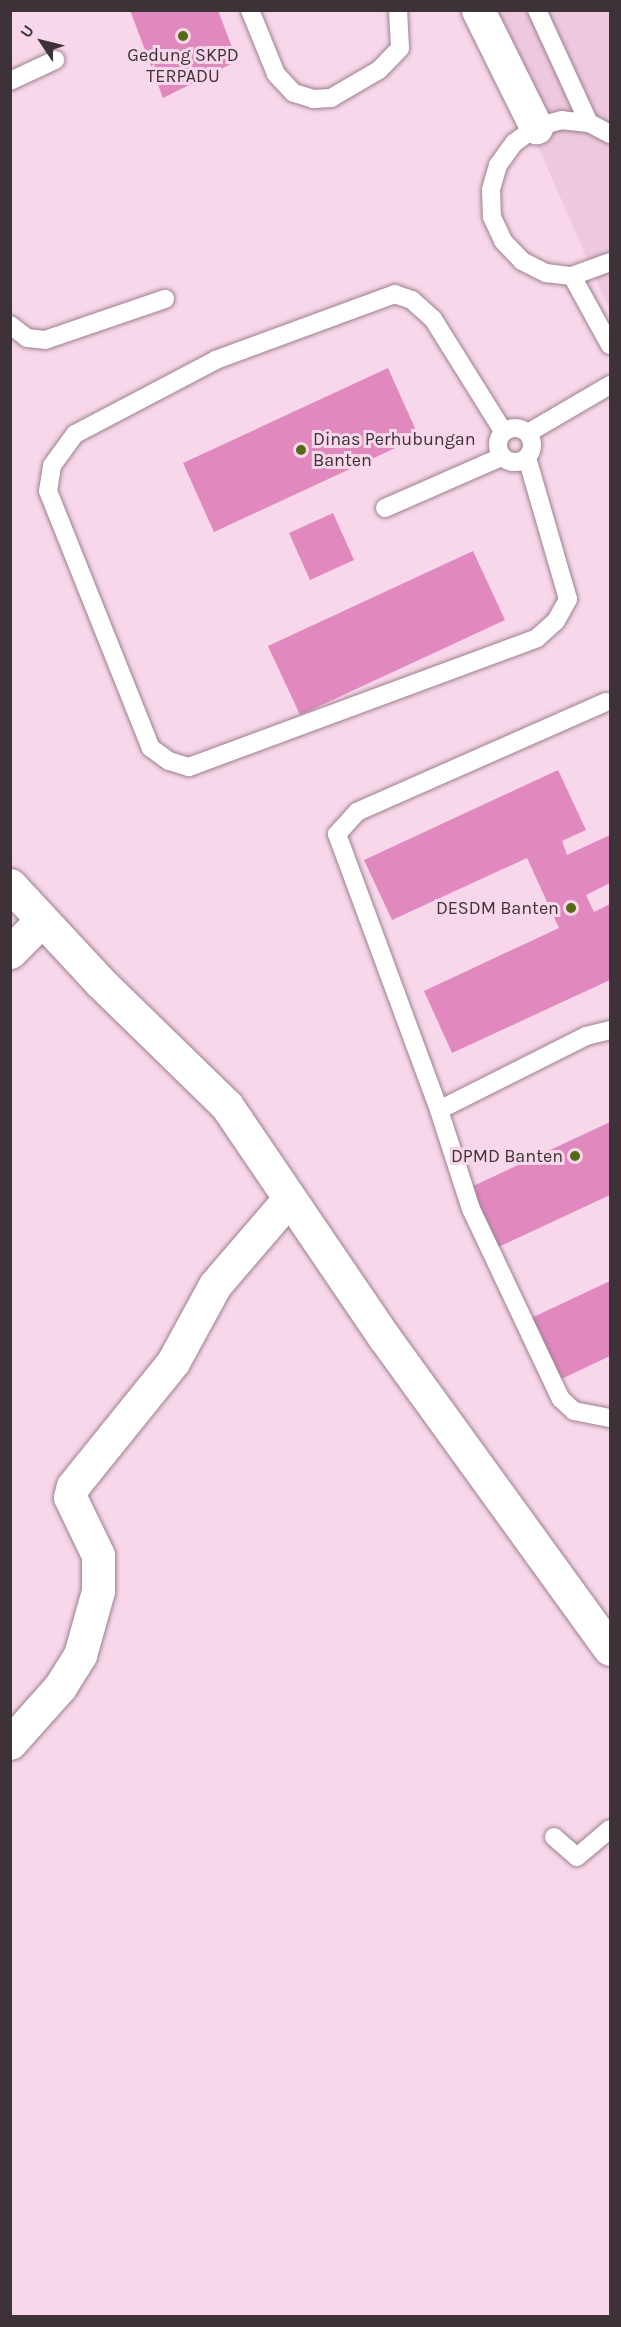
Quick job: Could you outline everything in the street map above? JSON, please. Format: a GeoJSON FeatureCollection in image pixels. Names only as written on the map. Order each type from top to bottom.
{"type":"FeatureCollection","features":[{"type":"Feature","properties":{"kind":"street"},"geometry":{"type":"LineString","coordinates":[[478,10],[536,127]]}},
{"type":"Feature","properties":{"kind":"street"},"geometry":{"type":"LineString","coordinates":[[10,885],[41,921],[227,1106],[288,1200],[610,1649]]}},
{"type":"Feature","properties":{"kind":"street"},"geometry":{"type":"LineString","coordinates":[[10,952],[41,921]]}},
{"type":"Feature","properties":{"kind":"street"},"geometry":{"type":"LineString","coordinates":[[10,1743],[60,1687],[80,1655],[98,1591],[98,1556],[70,1497],[73,1486],[173,1362],[215,1285],[288,1200]]}},
{"type":"Feature","properties":{"kind":"lane"},"geometry":{"type":"LineString","coordinates":[[250,10],[276,74],[294,93],[314,99],[331,98],[386,62],[400,48],[398,10]]}},
{"type":"Feature","properties":{"kind":"lane"},"geometry":{"type":"LineString","coordinates":[[537,10],[589,123]]}},
{"type":"Feature","properties":{"kind":"lane"},"geometry":{"type":"LineString","coordinates":[[10,81],[55,60]]}},
{"type":"Feature","properties":{"kind":"lane"},"geometry":{"type":"LineString","coordinates":[[610,134],[589,123],[562,120],[536,127],[514,143],[498,165],[491,190],[492,217],[503,241],[522,261],[546,273],[572,276],[610,262]]}},
{"type":"Feature","properties":{"kind":"lane"},"geometry":{"type":"LineString","coordinates":[[572,276],[610,345]]}},
{"type":"Feature","properties":{"kind":"lane"},"geometry":{"type":"LineString","coordinates":[[503,431],[433,319],[412,300],[395,294],[216,360],[75,434],[52,466],[48,491],[151,748],[169,761],[189,767],[537,638],[556,621],[568,599],[527,458],[533,446],[528,433],[516,427],[503,431],[497,444],[501,457],[513,463],[527,458]]}},
{"type":"Feature","properties":{"kind":"lane"},"geometry":{"type":"LineString","coordinates":[[10,325],[27,338],[45,339],[80,331],[165,299]]}},
{"type":"Feature","properties":{"kind":"lane"},"geometry":{"type":"LineString","coordinates":[[528,433],[610,384]]}},
{"type":"Feature","properties":{"kind":"lane"},"geometry":{"type":"LineString","coordinates":[[385,508],[501,457]]}},
{"type":"Feature","properties":{"kind":"lane"},"geometry":{"type":"LineString","coordinates":[[609,704],[357,812],[338,834],[439,1110],[471,1209],[561,1399],[574,1411],[610,1418]]}},
{"type":"Feature","properties":{"kind":"lane"},"geometry":{"type":"LineString","coordinates":[[439,1110],[586,1036],[610,1030]]}},
{"type":"Feature","properties":{"kind":"lane"},"geometry":{"type":"LineString","coordinates":[[554,1837],[577,1857],[610,1829]]}},
{"type":"Feature","properties":{"kind":"shaded area"},"geometry":{"type":"Polygon","coordinates":[[[479,11],[610,11],[610,311],[479,11]]]}},
{"type":"Feature","properties":{"kind":"building","name":"Gedung SKPD TERPADU"},"geometry":{"type":"Polygon","coordinates":[[[130,10],[218,10],[237,61],[163,98],[130,10]]]}},
{"type":"Feature","properties":{"kind":"building","name":"Dinas Perhubungan Banten"},"geometry":{"type":"Polygon","coordinates":[[[388,368],[419,437],[214,532],[183,463],[388,368]]]}},
{"type":"Feature","properties":{"kind":"building","name":"Dinas Perhubungan Banten"},"geometry":{"type":"Polygon","coordinates":[[[333,513],[354,560],[310,580],[289,533],[333,513]]]}},
{"type":"Feature","properties":{"kind":"building"},"geometry":{"type":"Polygon","coordinates":[[[473,551],[505,620],[300,715],[268,646],[473,551]]]}},
{"type":"Feature","properties":{"kind":"building","name":"DESDM Banten"},"geometry":{"type":"Polygon","coordinates":[[[558,770],[586,830],[562,841],[567,855],[610,835],[610,883],[586,895],[594,912],[610,904],[610,980],[452,1053],[424,991],[559,928],[527,858],[392,920],[364,860],[558,770]]]}},
{"type":"Feature","properties":{"kind":"building","name":"DPMD Banten"},"geometry":{"type":"Polygon","coordinates":[[[610,1122],[610,1195],[494,1249],[467,1189],[610,1122]]]}},
{"type":"Feature","properties":{"kind":"building"},"geometry":{"type":"Polygon","coordinates":[[[610,1281],[610,1356],[555,1382],[527,1320],[610,1281]]]}},
{"type":"Feature","properties":{"kind":"place","name":"Gedung SKPD TERPADU"},"geometry":{"type":"Point","coordinates":[183,36]}},
{"type":"Feature","properties":{"kind":"place","name":"Dinas Perhubungan Banten"},"geometry":{"type":"Point","coordinates":[301,450]}},
{"type":"Feature","properties":{"kind":"place","name":"DESDM Banten"},"geometry":{"type":"Point","coordinates":[571,908]}},
{"type":"Feature","properties":{"kind":"place","name":"DPMD Banten"},"geometry":{"type":"Point","coordinates":[575,1156]}}]}
